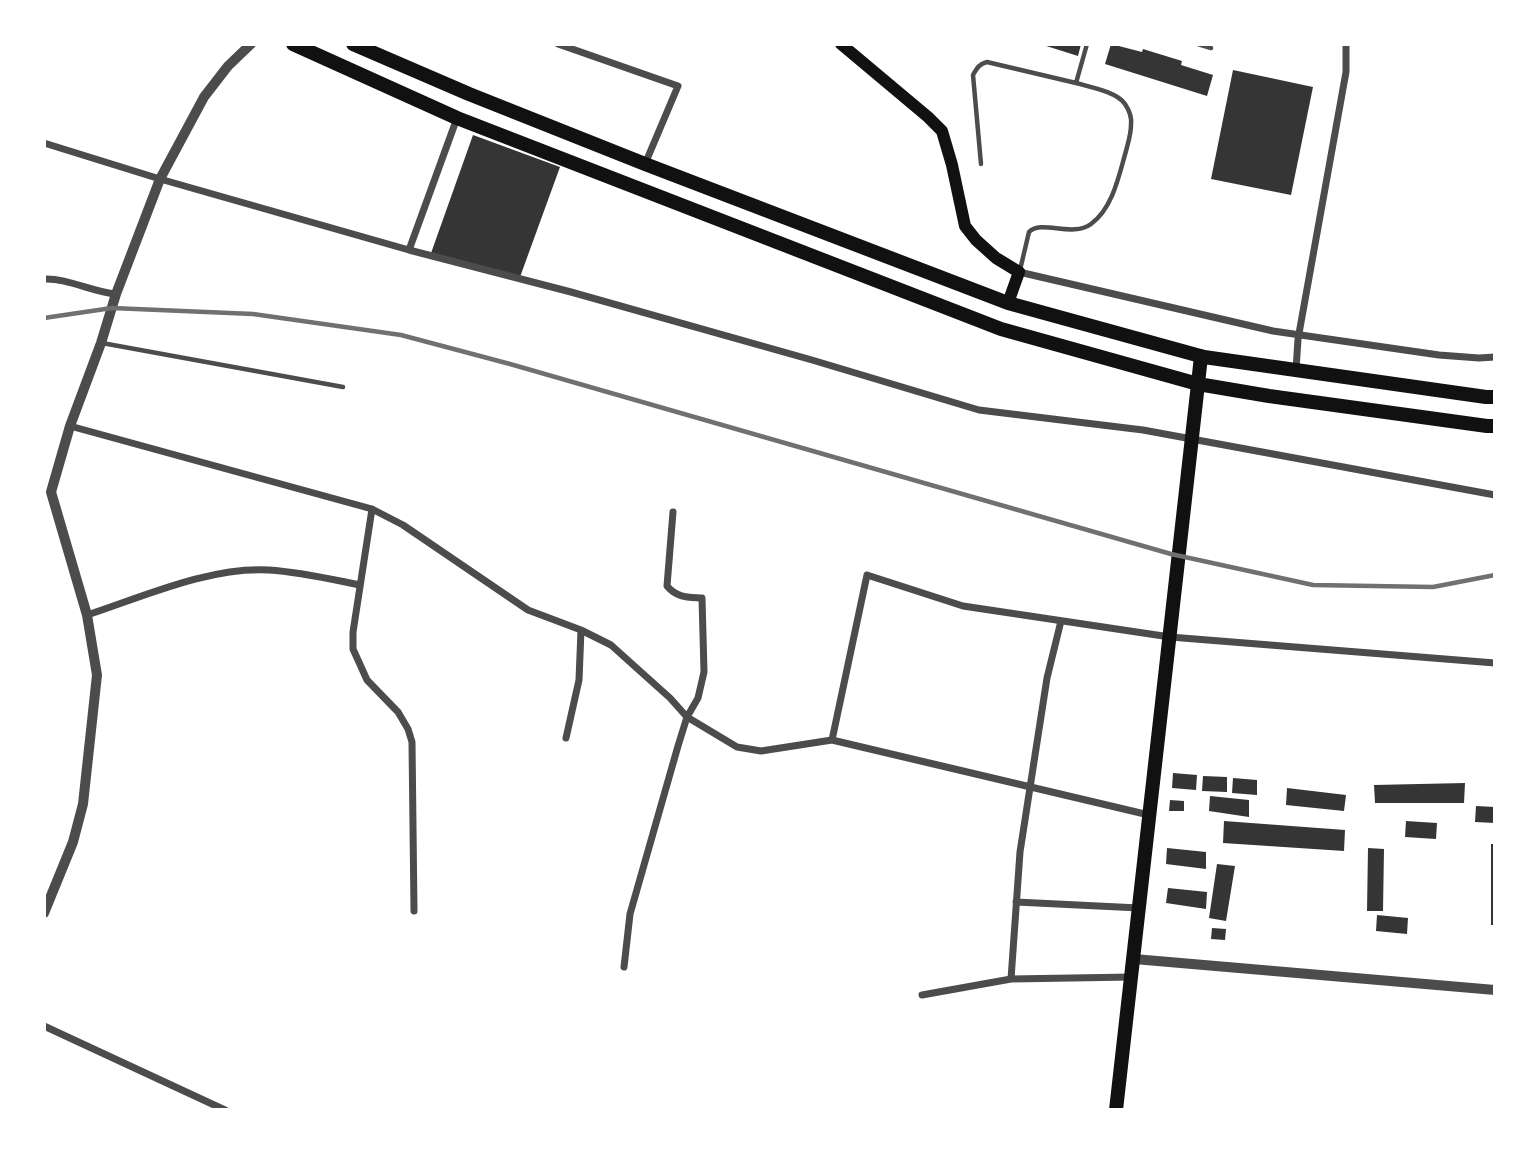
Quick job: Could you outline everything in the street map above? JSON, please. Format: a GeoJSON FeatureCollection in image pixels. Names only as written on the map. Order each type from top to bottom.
{"type":"FeatureCollection","features":[{"type":"Feature","properties":{"kind":"main road"},"geometry":{"type":"LineString","coordinates":[[293,44],[457,118],[1001,329],[1198,384],[1310,402],[1495,426]]}},
{"type":"Feature","properties":{"kind":"main road"},"geometry":{"type":"LineString","coordinates":[[353,44],[469,94],[645,164],[1008,303],[1201,356],[1495,397]]}},
{"type":"Feature","properties":{"kind":"main road"},"geometry":{"type":"LineString","coordinates":[[841,44],[942,131],[965,226],[996,258],[1019,272],[1008,303]]}},
{"type":"Feature","properties":{"kind":"main road"},"geometry":{"type":"LineString","coordinates":[[1116,1110],[1201,356]]}},
{"type":"Feature","properties":{"kind":"street"},"geometry":{"type":"LineString","coordinates":[[44,913],[74,842],[83,803],[97,675],[87,615],[47,494],[116,294],[160,179],[204,97],[228,66],[251,44]]}},
{"type":"Feature","properties":{"kind":"street"},"geometry":{"type":"LineString","coordinates":[[558,44],[678,86],[645,164]]}},
{"type":"Feature","properties":{"kind":"street"},"geometry":{"type":"LineString","coordinates":[[1296,370],[1299,335],[1346,72],[1346,44]]}},
{"type":"Feature","properties":{"kind":"street"},"geometry":{"type":"LineString","coordinates":[[409,250],[457,118]]}},
{"type":"Feature","properties":{"kind":"street"},"geometry":{"type":"LineString","coordinates":[[44,143],[160,179],[409,250],[571,292],[979,410],[1143,430],[1495,495]]}},
{"type":"Feature","properties":{"kind":"street"},"geometry":{"type":"LineString","coordinates":[[1019,272],[1273,331],[1439,355],[1495,357]]}},
{"type":"Feature","properties":{"kind":"street"},"geometry":{"type":"LineString","coordinates":[[44,279],[57,279],[116,294]]}},
{"type":"Feature","properties":{"kind":"street"},"geometry":{"type":"LineString","coordinates":[[70,426],[372,509],[403,524],[528,610],[581,629],[611,645],[670,698],[687,717],[737,747],[761,751],[832,740],[1150,815]]}},
{"type":"Feature","properties":{"kind":"street"},"geometry":{"type":"LineString","coordinates":[[372,509],[353,632],[353,649],[367,680],[398,712],[412,742],[414,911]]}},
{"type":"Feature","properties":{"kind":"street"},"geometry":{"type":"LineString","coordinates":[[624,967],[630,914],[687,717],[698,698],[704,672],[702,598],[679,596],[667,586],[673,513]]}},
{"type":"Feature","properties":{"kind":"street"},"geometry":{"type":"LineString","coordinates":[[87,615],[202,577],[232,571],[268,569],[360,585]]}},
{"type":"Feature","properties":{"kind":"street"},"geometry":{"type":"LineString","coordinates":[[832,740],[867,575],[963,606],[1170,637],[1495,663]]}},
{"type":"Feature","properties":{"kind":"street"},"geometry":{"type":"LineString","coordinates":[[1011,979],[1020,852],[1048,678],[1061,621]]}},
{"type":"Feature","properties":{"kind":"street"},"geometry":{"type":"LineString","coordinates":[[566,738],[579,680],[581,629]]}},
{"type":"Feature","properties":{"kind":"street"},"geometry":{"type":"LineString","coordinates":[[1016,902],[1139,908]]}},
{"type":"Feature","properties":{"kind":"street"},"geometry":{"type":"LineString","coordinates":[[1134,959],[1495,990]]}},
{"type":"Feature","properties":{"kind":"street"},"geometry":{"type":"LineString","coordinates":[[922,995],[1011,979],[1132,977]]}},
{"type":"Feature","properties":{"kind":"street"},"geometry":{"type":"LineString","coordinates":[[44,1026],[225,1110]]}},
{"type":"Feature","properties":{"kind":"lane"},"geometry":{"type":"LineString","coordinates":[[1076,83],[1087,44]]}},
{"type":"Feature","properties":{"kind":"lane"},"geometry":{"type":"LineString","coordinates":[[1198,44],[1211,48]]}},
{"type":"Feature","properties":{"kind":"lane"},"geometry":{"type":"LineString","coordinates":[[981,164],[973,75],[981,63],[987,62],[1076,83],[1117,97],[1125,103],[1130,113],[1132,124],[1129,140],[1115,191],[1104,209],[1092,223],[1080,229],[1062,230],[1037,226],[1032,228],[1019,272]]}},
{"type":"Feature","properties":{"kind":"lane"},"geometry":{"type":"LineString","coordinates":[[101,343],[343,387]]}},
{"type":"Feature","properties":{"kind":"building"},"geometry":{"type":"Polygon","coordinates":[[[1040,44],[1081,44],[1078,56],[1040,44]]]}},
{"type":"Feature","properties":{"kind":"building"},"geometry":{"type":"Polygon","coordinates":[[[1111,44],[1142,52],[1143,49],[1182,61],[1181,65],[1213,75],[1207,96],[1105,64],[1111,44]]]}},
{"type":"Feature","properties":{"kind":"building"},"geometry":{"type":"Polygon","coordinates":[[[1233,70],[1313,87],[1291,195],[1211,179],[1233,70]]]}},
{"type":"Feature","properties":{"kind":"building"},"geometry":{"type":"Polygon","coordinates":[[[473,135],[560,167],[520,277],[430,256],[473,135]]]}},
{"type":"Feature","properties":{"kind":"building"},"geometry":{"type":"Polygon","coordinates":[[[1173,773],[1197,775],[1196,790],[1172,788],[1173,773]]]}},
{"type":"Feature","properties":{"kind":"building"},"geometry":{"type":"Polygon","coordinates":[[[1203,776],[1227,777],[1227,792],[1202,791],[1203,776]]]}},
{"type":"Feature","properties":{"kind":"building"},"geometry":{"type":"Polygon","coordinates":[[[1233,778],[1257,780],[1257,795],[1232,793],[1233,778]]]}},
{"type":"Feature","properties":{"kind":"building"},"geometry":{"type":"Polygon","coordinates":[[[1465,783],[1464,803],[1375,803],[1374,785],[1465,783]]]}},
{"type":"Feature","properties":{"kind":"building"},"geometry":{"type":"Polygon","coordinates":[[[1287,788],[1346,795],[1344,811],[1286,805],[1287,788]]]}},
{"type":"Feature","properties":{"kind":"building"},"geometry":{"type":"Polygon","coordinates":[[[1210,796],[1249,800],[1249,817],[1209,811],[1210,796]]]}},
{"type":"Feature","properties":{"kind":"building"},"geometry":{"type":"Polygon","coordinates":[[[1170,800],[1184,801],[1184,811],[1169,811],[1170,800]]]}},
{"type":"Feature","properties":{"kind":"building"},"geometry":{"type":"Polygon","coordinates":[[[1476,806],[1495,807],[1495,823],[1475,822],[1476,806]]]}},
{"type":"Feature","properties":{"kind":"building"},"geometry":{"type":"Polygon","coordinates":[[[1224,821],[1345,830],[1344,851],[1223,843],[1224,821]]]}},
{"type":"Feature","properties":{"kind":"building"},"geometry":{"type":"Polygon","coordinates":[[[1406,821],[1437,823],[1436,839],[1405,837],[1406,821]]]}},
{"type":"Feature","properties":{"kind":"building"},"geometry":{"type":"Polygon","coordinates":[[[1491,844],[1495,844],[1495,925],[1491,925],[1491,844]]]}},
{"type":"Feature","properties":{"kind":"building"},"geometry":{"type":"Polygon","coordinates":[[[1167,848],[1206,852],[1206,869],[1166,864],[1167,848]]]}},
{"type":"Feature","properties":{"kind":"building"},"geometry":{"type":"Polygon","coordinates":[[[1368,848],[1384,849],[1383,911],[1367,911],[1368,848]]]}},
{"type":"Feature","properties":{"kind":"building"},"geometry":{"type":"Polygon","coordinates":[[[1217,864],[1235,866],[1226,921],[1209,918],[1217,864]]]}},
{"type":"Feature","properties":{"kind":"building"},"geometry":{"type":"Polygon","coordinates":[[[1168,888],[1207,892],[1206,909],[1166,903],[1168,888]]]}},
{"type":"Feature","properties":{"kind":"building"},"geometry":{"type":"Polygon","coordinates":[[[1377,915],[1408,918],[1407,934],[1376,931],[1377,915]]]}},
{"type":"Feature","properties":{"kind":"building"},"geometry":{"type":"Polygon","coordinates":[[[1212,928],[1226,929],[1225,940],[1211,939],[1212,928]]]}},
{"type":"Feature","properties":{"kind":"railway"},"geometry":{"type":"LineString","coordinates":[[44,318],[112,308],[253,314],[401,335],[1171,554],[1313,585],[1433,587],[1495,575]]}}]}
